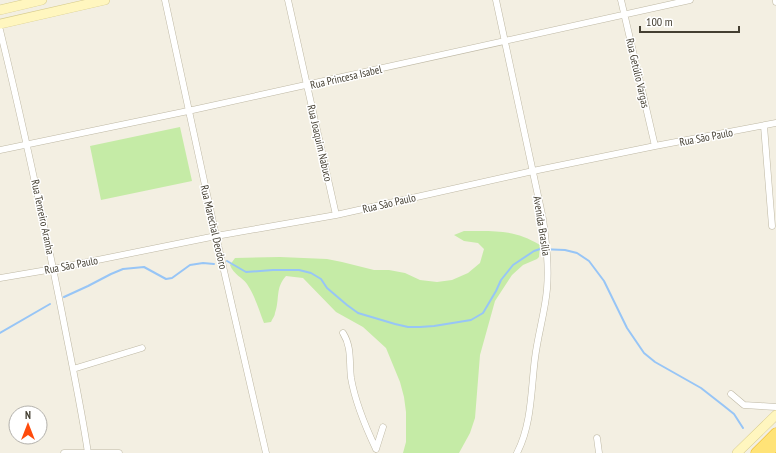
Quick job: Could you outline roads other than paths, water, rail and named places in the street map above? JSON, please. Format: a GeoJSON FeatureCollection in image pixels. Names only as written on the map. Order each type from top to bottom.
{"type":"FeatureCollection","features":[{"type":"Feature","properties":{"kind":"highway"},"geometry":{"type":"LineString","coordinates":[[756,453],[776,433]]}},
{"type":"Feature","properties":{"kind":"highway"},"geometry":{"type":"LineString","coordinates":[[768,453],[776,445]]}},
{"type":"Feature","properties":{"kind":"main road"},"geometry":{"type":"LineString","coordinates":[[0,10],[42,0]]}},
{"type":"Feature","properties":{"kind":"main road"},"geometry":{"type":"LineString","coordinates":[[0,24],[105,0]]}},
{"type":"Feature","properties":{"kind":"main road"},"geometry":{"type":"LineString","coordinates":[[737,453],[776,415]]}},
{"type":"Feature","properties":{"kind":"street","name":"Rua Marechal Deodoro"},"geometry":{"type":"LineString","coordinates":[[165,0],[188,111],[266,453]]}},
{"type":"Feature","properties":{"kind":"street","name":"Rua Joaquim Nabuco"},"geometry":{"type":"LineString","coordinates":[[288,0],[336,215]]}},
{"type":"Feature","properties":{"kind":"street","name":"Avenida Brasília"},"geometry":{"type":"LineString","coordinates":[[496,0],[533,171],[547,246],[547,287],[535,357],[528,422],[523,440],[517,453]]}},
{"type":"Feature","properties":{"kind":"street","name":"Rua Getúlio Vargas"},"geometry":{"type":"LineString","coordinates":[[621,0],[655,146]]}},
{"type":"Feature","properties":{"kind":"street","name":"Rua Princesa Isabel"},"geometry":{"type":"LineString","coordinates":[[0,150],[188,111],[690,0]]}},
{"type":"Feature","properties":{"kind":"street","name":"Rua Tenreiro Aranha"},"geometry":{"type":"LineString","coordinates":[[0,30],[27,144],[73,368],[88,453]]}},
{"type":"Feature","properties":{"kind":"street","name":"Rua São Paulo"},"geometry":{"type":"LineString","coordinates":[[0,278],[53,269],[216,236],[336,215],[533,171],[776,123]]}},
{"type":"Feature","properties":{"kind":"street"},"geometry":{"type":"LineString","coordinates":[[764,126],[772,226]]}},
{"type":"Feature","properties":{"kind":"street"},"geometry":{"type":"LineString","coordinates":[[343,333],[348,343],[353,386],[376,451]]}},
{"type":"Feature","properties":{"kind":"street"},"geometry":{"type":"LineString","coordinates":[[73,368],[142,348]]}},
{"type":"Feature","properties":{"kind":"street"},"geometry":{"type":"LineString","coordinates":[[731,394],[744,405],[776,407]]}},
{"type":"Feature","properties":{"kind":"street"},"geometry":{"type":"LineString","coordinates":[[376,451],[383,427]]}},
{"type":"Feature","properties":{"kind":"street"},"geometry":{"type":"LineString","coordinates":[[596,438],[599,453]]}},
{"type":"Feature","properties":{"kind":"street"},"geometry":{"type":"LineString","coordinates":[[64,453],[119,453]]}},
{"type":"Feature","properties":{"kind":"waterway"},"geometry":{"type":"LineString","coordinates":[[227,261],[246,272],[299,270],[311,273],[321,279],[327,288],[358,313],[408,327],[420,327],[471,320],[483,313],[501,280],[513,265],[534,251],[540,249],[565,250],[577,253],[589,261],[604,281],[627,328],[644,353],[655,362],[701,388],[734,414],[743,428]]}},
{"type":"Feature","properties":{"kind":"waterway"},"geometry":{"type":"LineString","coordinates":[[64,297],[123,269],[144,267],[166,279],[172,278],[190,265],[203,263],[214,264]]}},
{"type":"Feature","properties":{"kind":"waterway"},"geometry":{"type":"LineString","coordinates":[[0,333],[50,304]]}}]}
